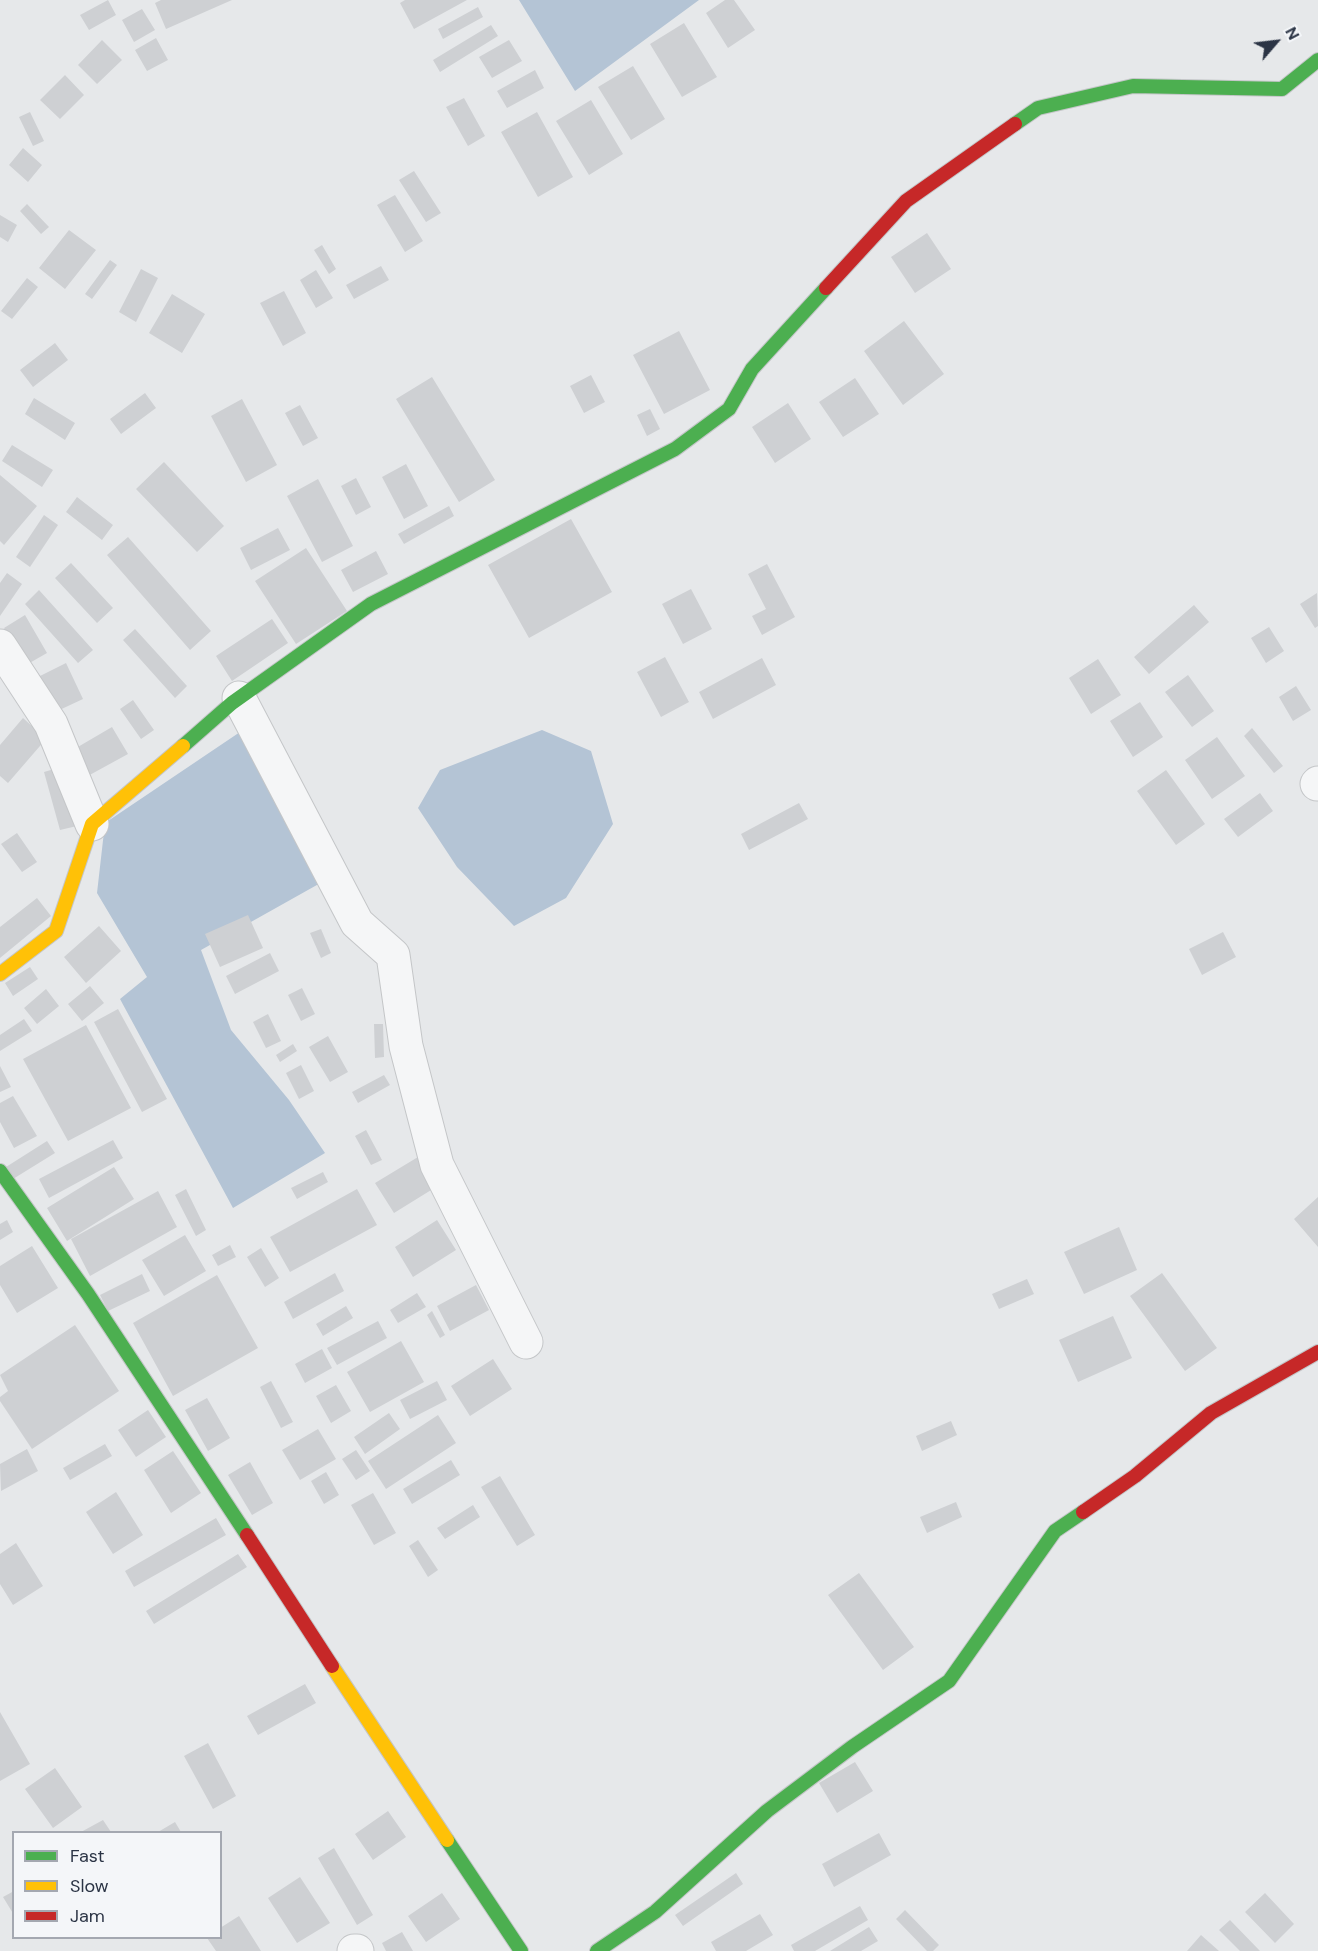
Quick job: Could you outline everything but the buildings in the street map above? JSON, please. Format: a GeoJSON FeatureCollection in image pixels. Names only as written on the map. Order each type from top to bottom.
{"type":"FeatureCollection","features":[{"type":"Feature","properties":{"kind":"street"},"geometry":{"type":"LineString","coordinates":[[0,974],[56,931],[92,824],[239,698],[371,604],[675,448],[729,409],[752,369],[906,201],[1038,108],[1133,86],[1282,89],[1318,60]]}},
{"type":"Feature","properties":{"kind":"street"},"geometry":{"type":"LineString","coordinates":[[0,646],[51,724],[92,824]]}},
{"type":"Feature","properties":{"kind":"street"},"geometry":{"type":"LineString","coordinates":[[239,698],[357,923],[393,955],[406,1046],[437,1165],[526,1342]]}},
{"type":"Feature","properties":{"kind":"street"},"geometry":{"type":"LineString","coordinates":[[0,1171],[88,1294],[396,1765],[521,1951]]}},
{"type":"Feature","properties":{"kind":"street"},"geometry":{"type":"LineString","coordinates":[[597,1951],[655,1912],[767,1811],[852,1747],[949,1681],[1055,1531],[1135,1476],[1211,1413],[1318,1352]]}},
{"type":"Feature","properties":{"kind":"water"},"geometry":{"type":"Polygon","coordinates":[[[519,0],[699,0],[575,91],[519,0]]]}},
{"type":"Feature","properties":{"kind":"water"},"geometry":{"type":"Polygon","coordinates":[[[243,730],[324,881],[201,950],[231,1030],[289,1100],[325,1153],[233,1208],[120,999],[147,977],[97,893],[105,823],[243,730]]]}},
{"type":"Feature","properties":{"kind":"water"},"geometry":{"type":"Polygon","coordinates":[[[542,730],[591,751],[613,824],[566,898],[514,926],[457,867],[418,808],[440,770],[542,730]]]}},
{"type":"Feature","properties":{"kind":"traffic: fast"},"geometry":{"type":"LineString","coordinates":[[1015,124],[1038,108],[1133,86],[1282,89],[1318,60]]}},
{"type":"Feature","properties":{"kind":"traffic: fast"},"geometry":{"type":"LineString","coordinates":[[183,746],[232,703],[371,604],[675,449],[729,409],[752,369],[826,288]]}},
{"type":"Feature","properties":{"kind":"traffic: fast"},"geometry":{"type":"LineString","coordinates":[[0,1171],[88,1294],[247,1535]]}},
{"type":"Feature","properties":{"kind":"traffic: fast"},"geometry":{"type":"LineString","coordinates":[[597,1951],[655,1912],[767,1811],[852,1747],[949,1681],[1055,1531],[1083,1512]]}},
{"type":"Feature","properties":{"kind":"traffic: fast"},"geometry":{"type":"LineString","coordinates":[[447,1840],[521,1951]]}},
{"type":"Feature","properties":{"kind":"traffic: slow"},"geometry":{"type":"LineString","coordinates":[[0,974],[56,931],[92,824],[183,746]]}},
{"type":"Feature","properties":{"kind":"traffic: slow"},"geometry":{"type":"LineString","coordinates":[[332,1666],[447,1840]]}},
{"type":"Feature","properties":{"kind":"traffic: jam"},"geometry":{"type":"LineString","coordinates":[[826,288],[906,201],[1015,124]]}},
{"type":"Feature","properties":{"kind":"traffic: jam"},"geometry":{"type":"LineString","coordinates":[[1083,1512],[1135,1476],[1211,1413],[1318,1352]]}},
{"type":"Feature","properties":{"kind":"traffic: jam"},"geometry":{"type":"LineString","coordinates":[[247,1535],[332,1666]]}}]}
